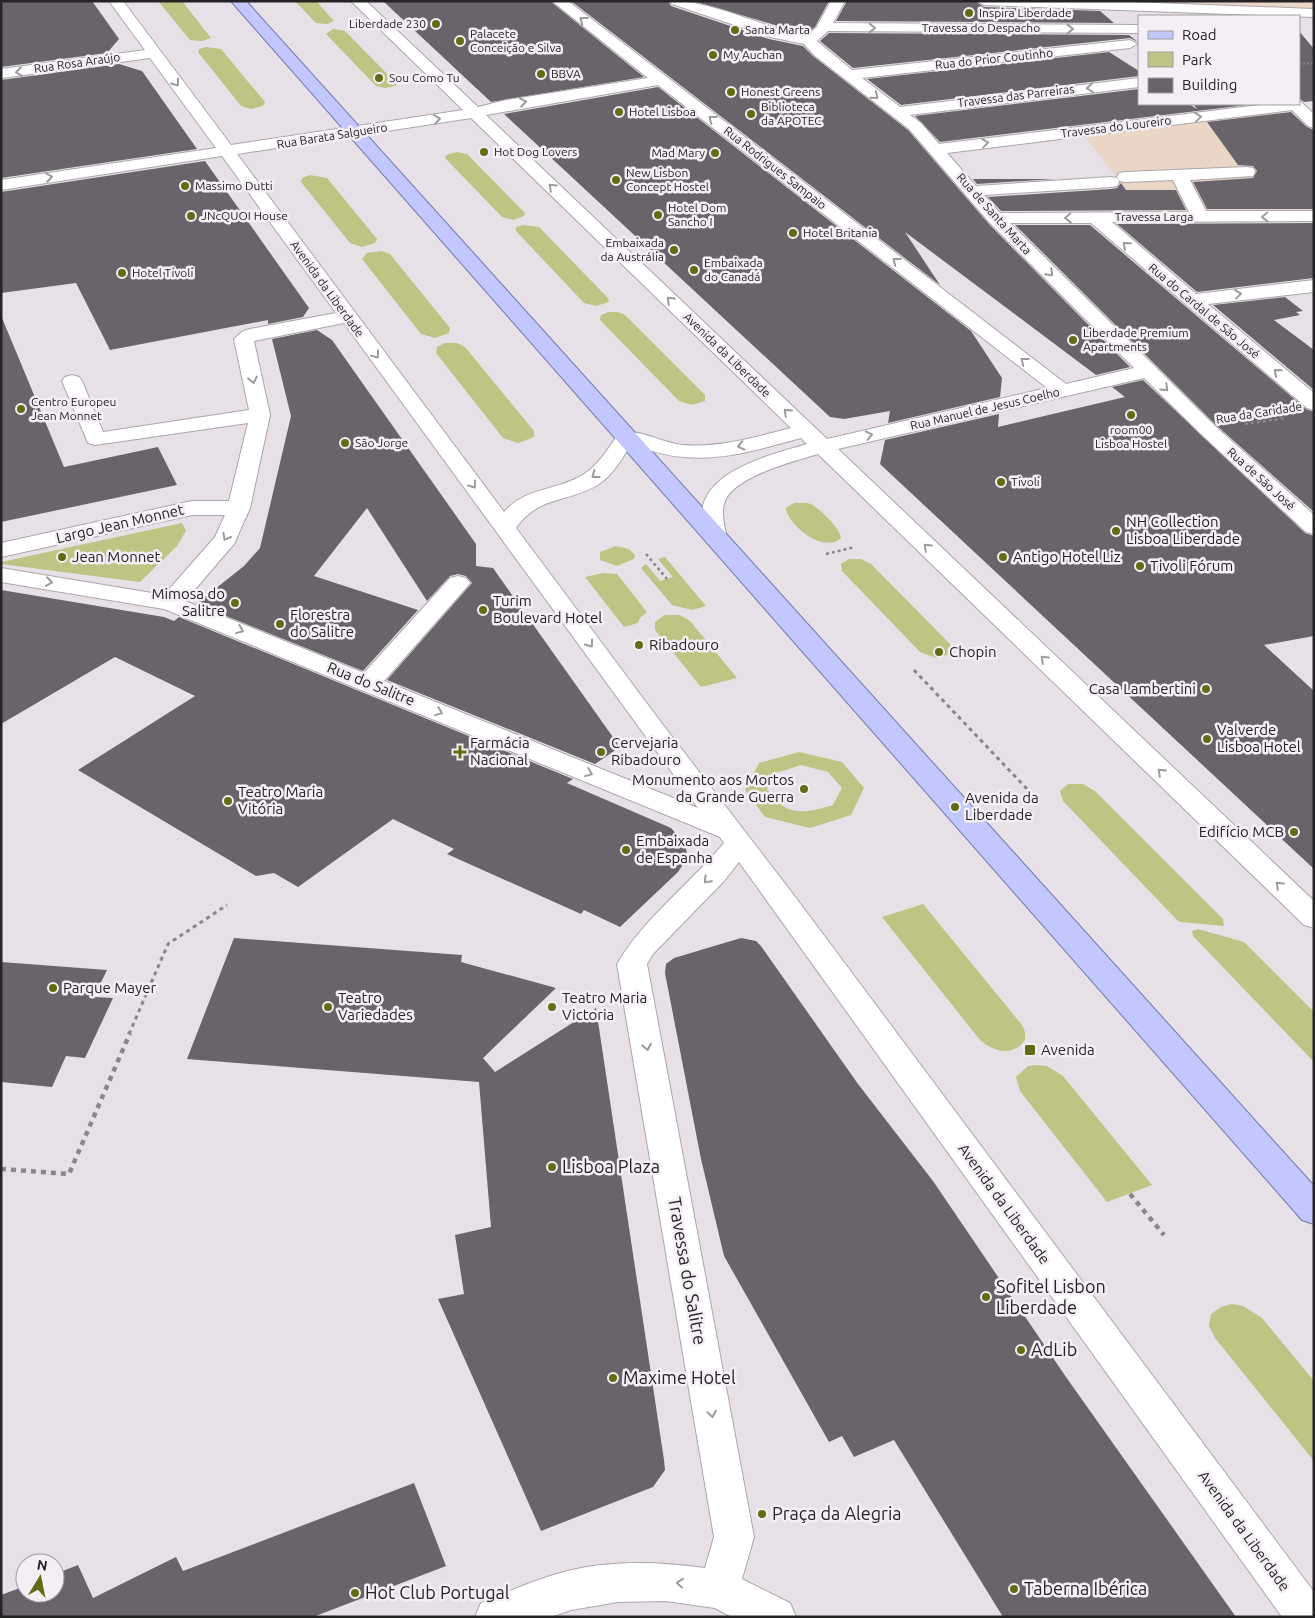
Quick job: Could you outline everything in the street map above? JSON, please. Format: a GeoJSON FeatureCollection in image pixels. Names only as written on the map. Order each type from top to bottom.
{"type":"FeatureCollection","features":[{"type":"Feature","properties":{"kind":"main road"},"geometry":{"type":"LineString","coordinates":[[238,1],[1314,1210]]}},
{"type":"Feature","properties":{"kind":"street","name":"Avenida da Liberdade"},"geometry":{"type":"LineString","coordinates":[[116,1],[734,837],[1307,1617]]}},
{"type":"Feature","properties":{"kind":"street","name":"Avenida da Liberdade"},"geometry":{"type":"LineString","coordinates":[[358,1],[1314,918]]}},
{"type":"Feature","properties":{"kind":"street","name":"Rua Rodrigues Sampaio"},"geometry":{"type":"LineString","coordinates":[[559,1],[1063,391]]}},
{"type":"Feature","properties":{"kind":"street"},"geometry":{"type":"LineString","coordinates":[[677,1],[774,34],[809,41],[824,27],[838,1]]}},
{"type":"Feature","properties":{"kind":"street"},"geometry":{"type":"LineString","coordinates":[[984,1],[1204,13],[1314,13]]}},
{"type":"Feature","properties":{"kind":"street","name":"Travessa do Despacho"},"geometry":{"type":"LineString","coordinates":[[824,27],[1138,29]]}},
{"type":"Feature","properties":{"kind":"street","name":"Rua de Santa Marta"},"geometry":{"type":"LineString","coordinates":[[809,41],[819,52],[914,126],[936,148],[995,218],[1208,430]]}},
{"type":"Feature","properties":{"kind":"street","name":"Rua do Prior Coutinho"},"geometry":{"type":"LineString","coordinates":[[849,75],[1138,43]]}},
{"type":"Feature","properties":{"kind":"street","name":"Rua Rosa Araújo"},"geometry":{"type":"LineString","coordinates":[[1,74],[154,53]]}},
{"type":"Feature","properties":{"kind":"street","name":"Rua Barata Salgueiro"},"geometry":{"type":"LineString","coordinates":[[1,185],[184,156],[226,152],[350,127],[475,113],[506,104],[661,80]]}},
{"type":"Feature","properties":{"kind":"street","name":"Travessa das Parreiras"},"geometry":{"type":"LineString","coordinates":[[894,112],[1138,82]]}},
{"type":"Feature","properties":{"kind":"street"},"geometry":{"type":"LineString","coordinates":[[350,127],[423,109],[440,103],[454,92]]}},
{"type":"Feature","properties":{"kind":"street","name":"Travessa do Loureiro"},"geometry":{"type":"LineString","coordinates":[[936,148],[1288,105]]}},
{"type":"Feature","properties":{"kind":"street"},"geometry":{"type":"LineString","coordinates":[[1297,105],[1314,124]]}},
{"type":"Feature","properties":{"kind":"street"},"geometry":{"type":"LineString","coordinates":[[971,191],[1179,175],[1246,172]]}},
{"type":"Feature","properties":{"kind":"street"},"geometry":{"type":"LineString","coordinates":[[1179,175],[1200,217]]}},
{"type":"Feature","properties":{"kind":"street","name":"Travessa Larga"},"geometry":{"type":"LineString","coordinates":[[995,218],[1314,216]]}},
{"type":"Feature","properties":{"kind":"street","name":"Rua do Cardal de São José"},"geometry":{"type":"LineString","coordinates":[[1095,217],[1314,404]]}},
{"type":"Feature","properties":{"kind":"street"},"geometry":{"type":"LineString","coordinates":[[1190,300],[1314,286]]}},
{"type":"Feature","properties":{"kind":"street"},"geometry":{"type":"LineString","coordinates":[[170,603],[226,539],[239,508],[260,416],[244,339],[250,335],[348,317]]}},
{"type":"Feature","properties":{"kind":"street","name":"Rua Manuel de Jesus Coelho"},"geometry":{"type":"LineString","coordinates":[[814,438],[1063,391],[1148,371]]}},
{"type":"Feature","properties":{"kind":"street"},"geometry":{"type":"LineString","coordinates":[[72,381],[96,438],[260,416]]}},
{"type":"Feature","properties":{"kind":"street","name":"Rua de São José"},"geometry":{"type":"LineString","coordinates":[[1208,430],[1314,527]]}},
{"type":"Feature","properties":{"kind":"street"},"geometry":{"type":"LineString","coordinates":[[504,528],[518,509],[527,502],[580,485],[593,478],[602,470],[626,437],[682,450],[706,451],[814,438]]}},
{"type":"Feature","properties":{"kind":"street"},"geometry":{"type":"LineString","coordinates":[[716,539],[711,509],[719,492],[733,479],[814,438]]}},
{"type":"Feature","properties":{"kind":"street","name":"Largo Jean Monnet"},"geometry":{"type":"LineString","coordinates":[[1,550],[192,508],[239,508]]}},
{"type":"Feature","properties":{"kind":"street","name":"Rua do Salitre"},"geometry":{"type":"LineString","coordinates":[[1,576],[170,603],[368,683],[734,837]]}},
{"type":"Feature","properties":{"kind":"street"},"geometry":{"type":"LineString","coordinates":[[368,683],[458,583]]}},
{"type":"Feature","properties":{"kind":"street","name":"Travessa do Salitre"},"geometry":{"type":"LineString","coordinates":[[719,1589],[734,1537],[632,964],[642,947],[714,874],[734,837]]}},
{"type":"Feature","properties":{"kind":"street"},"geometry":{"type":"LineString","coordinates":[[496,1617],[571,1590],[618,1583],[666,1582],[719,1589],[774,1617]]}},
{"type":"Feature","properties":{"kind":"path"},"geometry":{"type":"LineString","coordinates":[[1300,64],[1314,63]]}},
{"type":"Feature","properties":{"kind":"path","name":"Rua da Caridade"},"geometry":{"type":"LineString","coordinates":[[1208,430],[1294,416]]}},
{"type":"Feature","properties":{"kind":"path"},"geometry":{"type":"LineString","coordinates":[[826,554],[855,547]]}},
{"type":"Feature","properties":{"kind":"path"},"geometry":{"type":"LineString","coordinates":[[646,554],[667,579]]}},
{"type":"Feature","properties":{"kind":"path"},"geometry":{"type":"LineString","coordinates":[[914,670],[1029,791]]}},
{"type":"Feature","properties":{"kind":"path"},"geometry":{"type":"LineString","coordinates":[[1,1169],[69,1174],[168,944],[227,905]]}},
{"type":"Feature","properties":{"kind":"path"},"geometry":{"type":"LineString","coordinates":[[1130,1194],[1164,1235]]}},
{"type":"Feature","properties":{"kind":"shaded area"},"geometry":{"type":"Polygon","coordinates":[[[1037,1],[1314,1],[1314,11],[1037,1]]]}},
{"type":"Feature","properties":{"kind":"shaded area"},"geometry":{"type":"Polygon","coordinates":[[[1273,113],[1281,114],[1314,148],[1314,210],[1143,211],[1083,134],[1273,113]]]}},
{"type":"Feature","properties":{"kind":"green space"},"geometry":{"type":"Polygon","coordinates":[[[158,1],[182,1],[211,38],[202,41],[190,40],[158,1]]]}},
{"type":"Feature","properties":{"kind":"green space"},"geometry":{"type":"Polygon","coordinates":[[[295,1],[316,1],[334,21],[327,24],[316,23],[295,1]]]}},
{"type":"Feature","properties":{"kind":"green space"},"geometry":{"type":"Polygon","coordinates":[[[333,29],[345,31],[396,83],[396,86],[385,88],[376,86],[326,34],[333,29]]]}},
{"type":"Feature","properties":{"kind":"green space"},"geometry":{"type":"Polygon","coordinates":[[[206,47],[221,49],[265,102],[263,106],[251,109],[241,106],[198,52],[199,49],[206,47]]]}},
{"type":"Feature","properties":{"kind":"green space"},"geometry":{"type":"Polygon","coordinates":[[[457,152],[467,154],[525,213],[524,216],[513,220],[502,217],[445,158],[446,155],[457,152]]]}},
{"type":"Feature","properties":{"kind":"green space"},"geometry":{"type":"Polygon","coordinates":[[[310,175],[327,178],[377,239],[375,243],[362,247],[350,243],[301,182],[302,178],[310,175]]]}},
{"type":"Feature","properties":{"kind":"green space"},"geometry":{"type":"Polygon","coordinates":[[[523,225],[539,227],[608,298],[609,302],[596,306],[584,303],[516,231],[516,227],[523,225]]]}},
{"type":"Feature","properties":{"kind":"green space"},"geometry":{"type":"Polygon","coordinates":[[[382,251],[390,254],[450,328],[449,333],[435,338],[421,334],[362,259],[367,253],[382,251]]]}},
{"type":"Feature","properties":{"kind":"green space"},"geometry":{"type":"Polygon","coordinates":[[[608,312],[618,312],[625,315],[705,395],[705,401],[692,405],[679,401],[600,320],[601,315],[608,312]]]}},
{"type":"Feature","properties":{"kind":"green space"},"geometry":{"type":"Polygon","coordinates":[[[445,343],[457,343],[465,347],[534,431],[534,437],[518,443],[503,438],[436,353],[437,347],[445,343]]]}},
{"type":"Feature","properties":{"kind":"green space"},"geometry":{"type":"Polygon","coordinates":[[[794,503],[807,503],[815,506],[833,524],[841,538],[833,542],[824,542],[806,535],[792,521],[788,514],[786,508],[794,503]]]}},
{"type":"Feature","properties":{"kind":"green space"},"geometry":{"type":"Polygon","coordinates":[[[182,523],[186,531],[177,546],[140,582],[1,564],[1,562],[182,523]]]}},
{"type":"Feature","properties":{"kind":"green space"},"geometry":{"type":"Polygon","coordinates":[[[616,546],[629,549],[635,555],[634,559],[617,566],[600,560],[600,552],[616,546]]]}},
{"type":"Feature","properties":{"kind":"green space"},"geometry":{"type":"Polygon","coordinates":[[[665,557],[706,606],[692,610],[672,605],[641,568],[646,564],[660,581],[673,577],[658,559],[665,557]]]}},
{"type":"Feature","properties":{"kind":"green space"},"geometry":{"type":"Polygon","coordinates":[[[849,559],[861,559],[871,564],[950,644],[952,649],[950,654],[936,658],[920,652],[842,571],[841,564],[849,559]]]}},
{"type":"Feature","properties":{"kind":"green space"},"geometry":{"type":"Polygon","coordinates":[[[603,573],[617,574],[647,612],[640,618],[638,623],[624,627],[585,577],[603,573]]]}},
{"type":"Feature","properties":{"kind":"green space"},"geometry":{"type":"Polygon","coordinates":[[[665,615],[680,615],[690,621],[737,678],[701,687],[655,630],[655,622],[665,615]]]}},
{"type":"Feature","properties":{"kind":"green space"},"geometry":{"type":"Polygon","coordinates":[[[799,752],[842,762],[864,788],[851,815],[810,828],[765,817],[745,790],[759,763],[799,752]],[[801,765],[776,773],[767,789],[781,805],[796,811],[813,810],[833,805],[842,788],[828,772],[801,765]]]}},
{"type":"Feature","properties":{"kind":"green space"},"geometry":{"type":"Polygon","coordinates":[[[1068,784],[1083,784],[1095,791],[1223,919],[1224,926],[1180,922],[1177,920],[1063,801],[1060,791],[1068,784]]]}},
{"type":"Feature","properties":{"kind":"green space"},"geometry":{"type":"Polygon","coordinates":[[[923,904],[1022,1025],[1025,1032],[1025,1040],[1015,1049],[1009,1051],[997,1050],[980,1040],[882,917],[923,904]]]}},
{"type":"Feature","properties":{"kind":"green space"},"geometry":{"type":"Polygon","coordinates":[[[1198,929],[1244,942],[1314,1012],[1314,1062],[1193,936],[1192,931],[1198,929]]]}},
{"type":"Feature","properties":{"kind":"green space"},"geometry":{"type":"Polygon","coordinates":[[[1028,1066],[1047,1066],[1063,1076],[1152,1185],[1107,1202],[1020,1091],[1016,1077],[1028,1066]]]}},
{"type":"Feature","properties":{"kind":"green space"},"geometry":{"type":"Polygon","coordinates":[[[1232,1304],[1243,1306],[1262,1318],[1314,1381],[1314,1461],[1215,1338],[1209,1326],[1211,1314],[1221,1307],[1232,1304]]]}},
{"type":"Feature","properties":{"kind":"building"},"geometry":{"type":"Polygon","coordinates":[[[1,1],[92,1],[119,39],[107,53],[1,67],[1,1]]]}},
{"type":"Feature","properties":{"kind":"building"},"geometry":{"type":"Polygon","coordinates":[[[383,1],[550,1],[644,77],[491,102],[383,1]]]}},
{"type":"Feature","properties":{"kind":"building"},"geometry":{"type":"Polygon","coordinates":[[[571,1],[668,1],[671,6],[769,39],[803,46],[813,56],[908,130],[988,223],[1130,367],[1096,375],[905,232],[940,285],[571,1]]]}},
{"type":"Feature","properties":{"kind":"building"},"geometry":{"type":"Polygon","coordinates":[[[693,1],[829,1],[815,27],[806,34],[693,1]]]}},
{"type":"Feature","properties":{"kind":"building"},"geometry":{"type":"Polygon","coordinates":[[[847,1],[975,1],[984,7],[1100,11],[1114,23],[836,21],[847,1]]]}},
{"type":"Feature","properties":{"kind":"building"},"geometry":{"type":"Polygon","coordinates":[[[1300,32],[1314,49],[1314,101],[1304,102],[1300,99],[1300,32]]]}},
{"type":"Feature","properties":{"kind":"building"},"geometry":{"type":"Polygon","coordinates":[[[829,33],[1129,35],[1138,42],[1130,38],[853,68],[820,41],[829,33]]]}},
{"type":"Feature","properties":{"kind":"building"},"geometry":{"type":"Polygon","coordinates":[[[1109,52],[1138,70],[1138,76],[901,105],[867,79],[1109,52]]]}},
{"type":"Feature","properties":{"kind":"building"},"geometry":{"type":"Polygon","coordinates":[[[119,64],[142,71],[197,149],[1,178],[1,80],[119,64]]]}},
{"type":"Feature","properties":{"kind":"building"},"geometry":{"type":"Polygon","coordinates":[[[658,87],[971,331],[1002,378],[1000,397],[888,423],[890,411],[844,419],[830,417],[504,114],[658,87]]]}},
{"type":"Feature","properties":{"kind":"building"},"geometry":{"type":"Polygon","coordinates":[[[1138,89],[1138,105],[1191,105],[1197,109],[1194,105],[1247,105],[940,142],[915,116],[1138,89]]]}},
{"type":"Feature","properties":{"kind":"building"},"geometry":{"type":"Polygon","coordinates":[[[1291,112],[1307,127],[1314,130],[1314,209],[1207,209],[1193,182],[1253,178],[1257,171],[1253,166],[1238,165],[1207,122],[1291,112]]]}},
{"type":"Feature","properties":{"kind":"building"},"geometry":{"type":"Polygon","coordinates":[[[205,161],[309,308],[303,317],[268,324],[268,320],[110,350],[76,283],[1,293],[1,192],[205,161]]]}},
{"type":"Feature","properties":{"kind":"building"},"geometry":{"type":"Polygon","coordinates":[[[973,179],[1055,179],[977,184],[973,179]]]}},
{"type":"Feature","properties":{"kind":"building"},"geometry":{"type":"Polygon","coordinates":[[[1121,183],[1126,190],[1176,190],[1186,210],[1001,211],[988,197],[1111,189],[1117,188],[1121,183]]]}},
{"type":"Feature","properties":{"kind":"building"},"geometry":{"type":"Polygon","coordinates":[[[1314,223],[1314,278],[1197,292],[1117,224],[1314,223]]]}},
{"type":"Feature","properties":{"kind":"building"},"geometry":{"type":"Polygon","coordinates":[[[1015,225],[1090,225],[1306,409],[1314,412],[1314,512],[1216,425],[1015,225]]]}},
{"type":"Feature","properties":{"kind":"building"},"geometry":{"type":"Polygon","coordinates":[[[1285,297],[1303,311],[1296,312],[1300,315],[1274,320],[1314,350],[1314,390],[1213,305],[1285,297]]]}},
{"type":"Feature","properties":{"kind":"building","name":"Centro Europeu Jean Monnet"},"geometry":{"type":"Polygon","coordinates":[[[2,318],[64,467],[158,447],[177,485],[1,522],[2,318]]]}},
{"type":"Feature","properties":{"kind":"building"},"geometry":{"type":"Polygon","coordinates":[[[317,330],[332,340],[476,544],[476,566],[493,568],[620,747],[595,764],[387,680],[472,583],[466,576],[458,574],[450,576],[427,601],[367,508],[314,576],[418,610],[363,671],[196,604],[244,566],[260,548],[291,416],[272,339],[317,330]]]}},
{"type":"Feature","properties":{"kind":"building"},"geometry":{"type":"Polygon","coordinates":[[[1143,380],[1305,533],[1314,536],[1314,636],[1264,645],[1314,691],[1314,869],[880,464],[885,440],[999,414],[998,427],[1125,397],[1112,387],[1143,380]]]}},
{"type":"Feature","properties":{"kind":"building"},"geometry":{"type":"Polygon","coordinates":[[[1,590],[164,617],[174,621],[179,617],[573,779],[567,783],[671,828],[685,844],[687,854],[684,863],[678,872],[620,927],[584,910],[581,914],[447,854],[454,849],[393,819],[298,887],[274,873],[256,876],[78,770],[195,696],[115,657],[1,724],[1,590]]]}},
{"type":"Feature","properties":{"kind":"building"},"geometry":{"type":"Polygon","coordinates":[[[234,938],[462,955],[461,962],[556,988],[483,1058],[495,1072],[596,1008],[664,1460],[665,1470],[653,1487],[541,1531],[438,1299],[464,1294],[455,1235],[491,1227],[479,1082],[187,1059],[234,938]]]}},
{"type":"Feature","properties":{"kind":"building"},"geometry":{"type":"Polygon","coordinates":[[[741,938],[756,941],[761,946],[858,1084],[933,1181],[1066,1377],[1236,1617],[1003,1617],[894,1440],[854,1457],[842,1436],[829,1442],[724,1256],[701,1159],[665,973],[666,964],[674,958],[741,938]]]}},
{"type":"Feature","properties":{"kind":"building"},"geometry":{"type":"Polygon","coordinates":[[[1,962],[107,970],[94,997],[113,998],[85,1058],[66,1056],[52,1087],[1,1082],[1,962]]]}},
{"type":"Feature","properties":{"kind":"building"},"geometry":{"type":"Polygon","coordinates":[[[414,1483],[446,1566],[313,1617],[1,1617],[1,1595],[15,1590],[15,1603],[65,1603],[65,1570],[78,1565],[93,1598],[176,1557],[183,1571],[414,1483]]]}},
{"type":"Feature","properties":{"kind":"place","name":"Inspira Liberdade"},"geometry":{"type":"Point","coordinates":[969,13]}},
{"type":"Feature","properties":{"kind":"place","name":"Liberdade 230"},"geometry":{"type":"Point","coordinates":[436,24]}},
{"type":"Feature","properties":{"kind":"place","name":"Santa Marta"},"geometry":{"type":"Point","coordinates":[735,30]}},
{"type":"Feature","properties":{"kind":"place","name":"Palacete Conceição e Silva"},"geometry":{"type":"Point","coordinates":[460,41]}},
{"type":"Feature","properties":{"kind":"place","name":"My Auchan"},"geometry":{"type":"Point","coordinates":[713,55]}},
{"type":"Feature","properties":{"kind":"place","name":"BBVA"},"geometry":{"type":"Point","coordinates":[541,74]}},
{"type":"Feature","properties":{"kind":"place","name":"Sou Como Tu"},"geometry":{"type":"Point","coordinates":[379,78]}},
{"type":"Feature","properties":{"kind":"place","name":"Honest Greens"},"geometry":{"type":"Point","coordinates":[731,92]}},
{"type":"Feature","properties":{"kind":"place","name":"Hotel Lisboa"},"geometry":{"type":"Point","coordinates":[619,112]}},
{"type":"Feature","properties":{"kind":"place","name":"Biblioteca da APOTEC"},"geometry":{"type":"Point","coordinates":[751,114]}},
{"type":"Feature","properties":{"kind":"place","name":"Hot Dog Lovers"},"geometry":{"type":"Point","coordinates":[484,152]}},
{"type":"Feature","properties":{"kind":"place","name":"Mad Mary"},"geometry":{"type":"Point","coordinates":[715,153]}},
{"type":"Feature","properties":{"kind":"place","name":"New Lisbon Concept Hostel"},"geometry":{"type":"Point","coordinates":[616,180]}},
{"type":"Feature","properties":{"kind":"place","name":"Massimo Dutti"},"geometry":{"type":"Point","coordinates":[185,186]}},
{"type":"Feature","properties":{"kind":"place","name":"Hotel Dom Sancho I"},"geometry":{"type":"Point","coordinates":[658,215]}},
{"type":"Feature","properties":{"kind":"place","name":"JNcQUOI House"},"geometry":{"type":"Point","coordinates":[191,216]}},
{"type":"Feature","properties":{"kind":"place","name":"Hotel Britania"},"geometry":{"type":"Point","coordinates":[793,233]}},
{"type":"Feature","properties":{"kind":"place","name":"Embaixada da Austrália"},"geometry":{"type":"Point","coordinates":[674,250]}},
{"type":"Feature","properties":{"kind":"place","name":"Embaixada do Canadá"},"geometry":{"type":"Point","coordinates":[694,270]}},
{"type":"Feature","properties":{"kind":"place","name":"Hotel Tivoli"},"geometry":{"type":"Point","coordinates":[122,273]}},
{"type":"Feature","properties":{"kind":"place","name":"Liberdade Premium Apartments"},"geometry":{"type":"Point","coordinates":[1073,340]}},
{"type":"Feature","properties":{"kind":"place","name":"Centro Europeu Jean Monnet"},"geometry":{"type":"Point","coordinates":[21,409]}},
{"type":"Feature","properties":{"kind":"place","name":"room00 Lisboa Hostel"},"geometry":{"type":"Point","coordinates":[1131,415]}},
{"type":"Feature","properties":{"kind":"place","name":"São Jorge"},"geometry":{"type":"Point","coordinates":[345,443]}},
{"type":"Feature","properties":{"kind":"place","name":"Tivoli"},"geometry":{"type":"Point","coordinates":[1001,482]}},
{"type":"Feature","properties":{"kind":"place","name":"NH Collection Lisboa Liberdade"},"geometry":{"type":"Point","coordinates":[1116,531]}},
{"type":"Feature","properties":{"kind":"place","name":"Jean Monnet"},"geometry":{"type":"Point","coordinates":[62,557]}},
{"type":"Feature","properties":{"kind":"place","name":"Antigo Hotel Liz"},"geometry":{"type":"Point","coordinates":[1003,557]}},
{"type":"Feature","properties":{"kind":"place","name":"Tivoli Fórum"},"geometry":{"type":"Point","coordinates":[1140,566]}},
{"type":"Feature","properties":{"kind":"place","name":"Mimosa do Salitre"},"geometry":{"type":"Point","coordinates":[235,603]}},
{"type":"Feature","properties":{"kind":"place","name":"Turim Boulevard Hotel"},"geometry":{"type":"Point","coordinates":[483,610]}},
{"type":"Feature","properties":{"kind":"place","name":"Florestra do Salitre"},"geometry":{"type":"Point","coordinates":[280,624]}},
{"type":"Feature","properties":{"kind":"place","name":"Ribadouro"},"geometry":{"type":"Point","coordinates":[639,645]}},
{"type":"Feature","properties":{"kind":"place","name":"Chopin"},"geometry":{"type":"Point","coordinates":[939,652]}},
{"type":"Feature","properties":{"kind":"place","name":"Casa Lambertini"},"geometry":{"type":"Point","coordinates":[1206,689]}},
{"type":"Feature","properties":{"kind":"place","name":"Valverde Lisboa Hotel"},"geometry":{"type":"Point","coordinates":[1207,739]}},
{"type":"Feature","properties":{"kind":"place","name":"Farmácia Nacional"},"geometry":{"type":"Point","coordinates":[460,752]}},
{"type":"Feature","properties":{"kind":"place","name":"Cervejaria Ribadouro"},"geometry":{"type":"Point","coordinates":[601,752]}},
{"type":"Feature","properties":{"kind":"place","name":"Monumento aos Mortos da Grande Guerra"},"geometry":{"type":"Point","coordinates":[804,789]}},
{"type":"Feature","properties":{"kind":"place","name":"Teatro Maria Vitória"},"geometry":{"type":"Point","coordinates":[228,801]}},
{"type":"Feature","properties":{"kind":"place","name":"Avenida da Liberdade"},"geometry":{"type":"Point","coordinates":[955,807]}},
{"type":"Feature","properties":{"kind":"place","name":"Edifício MCB"},"geometry":{"type":"Point","coordinates":[1294,832]}},
{"type":"Feature","properties":{"kind":"place","name":"Embaixada de Espanha"},"geometry":{"type":"Point","coordinates":[626,850]}},
{"type":"Feature","properties":{"kind":"place","name":"Parque Mayer"},"geometry":{"type":"Point","coordinates":[53,988]}},
{"type":"Feature","properties":{"kind":"place","name":"Teatro Variedades"},"geometry":{"type":"Point","coordinates":[328,1007]}},
{"type":"Feature","properties":{"kind":"place","name":"Teatro Maria Victoria"},"geometry":{"type":"Point","coordinates":[552,1007]}},
{"type":"Feature","properties":{"kind":"place","name":"Avenida"},"geometry":{"type":"Point","coordinates":[1030,1050]}},
{"type":"Feature","properties":{"kind":"place","name":"Lisboa Plaza"},"geometry":{"type":"Point","coordinates":[552,1167]}},
{"type":"Feature","properties":{"kind":"place","name":"Sofitel Lisbon Liberdade"},"geometry":{"type":"Point","coordinates":[986,1297]}},
{"type":"Feature","properties":{"kind":"place","name":"AdLib"},"geometry":{"type":"Point","coordinates":[1021,1350]}},
{"type":"Feature","properties":{"kind":"place","name":"Maxime Hotel"},"geometry":{"type":"Point","coordinates":[613,1378]}},
{"type":"Feature","properties":{"kind":"place","name":"Praça da Alegria"},"geometry":{"type":"Point","coordinates":[762,1514]}},
{"type":"Feature","properties":{"kind":"place","name":"Taberna Ibérica"},"geometry":{"type":"Point","coordinates":[1014,1589]}},
{"type":"Feature","properties":{"kind":"place","name":"Hot Club Portugal"},"geometry":{"type":"Point","coordinates":[355,1593]}}]}
